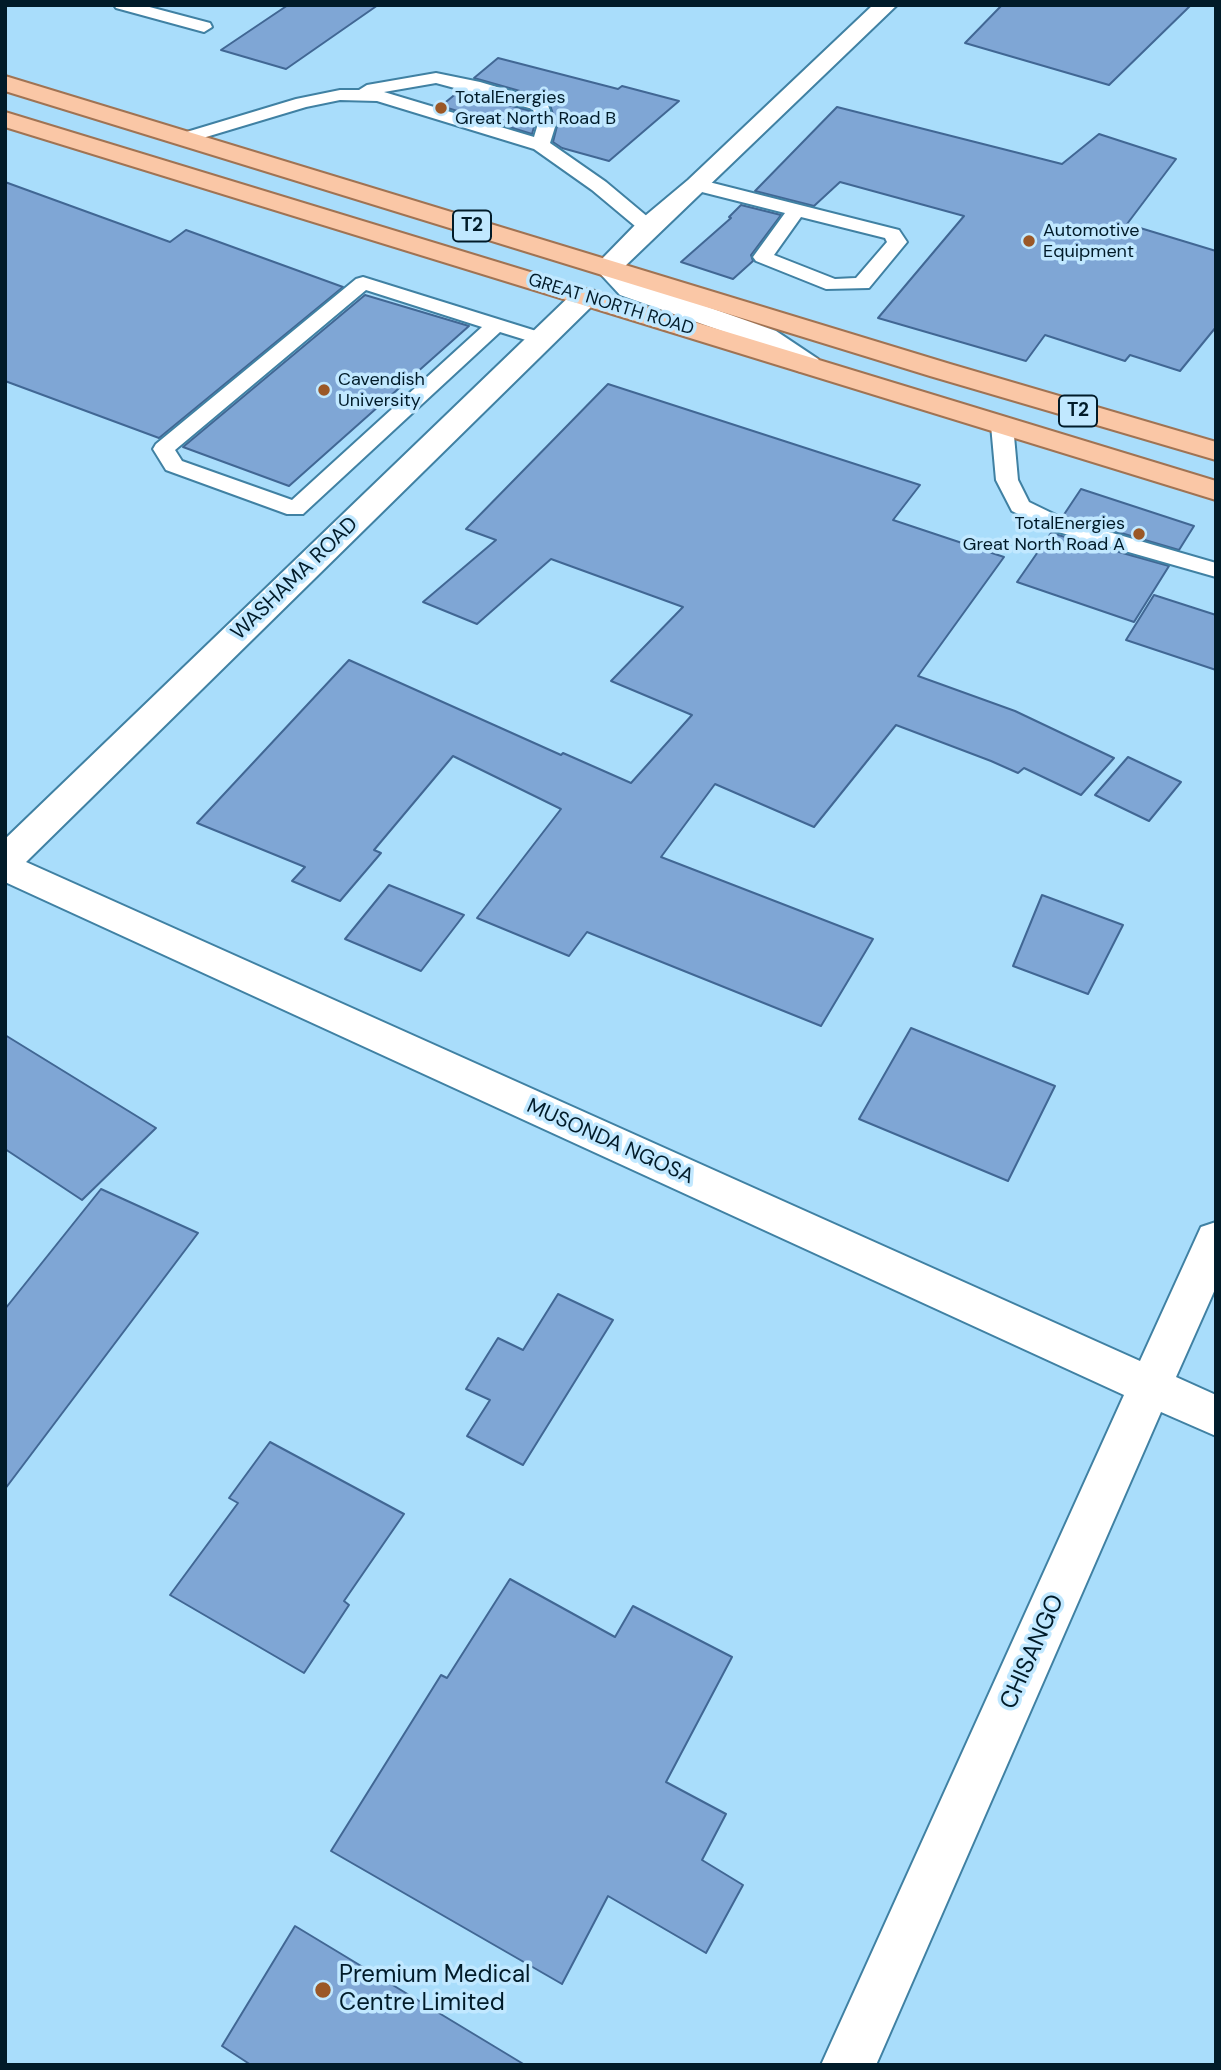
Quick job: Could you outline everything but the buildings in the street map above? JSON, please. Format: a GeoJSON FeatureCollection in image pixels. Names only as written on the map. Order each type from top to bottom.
{"type":"FeatureCollection","features":[{"type":"Feature","properties":{"kind":"main road","name":"GREAT NORTH ROAD"},"geometry":{"type":"LineString","coordinates":[[5,83],[1216,452]]}},
{"type":"Feature","properties":{"kind":"main road","name":"GREAT NORTH ROAD"},"geometry":{"type":"LineString","coordinates":[[5,119],[1216,491]]}},
{"type":"Feature","properties":{"kind":"street"},"geometry":{"type":"LineString","coordinates":[[808,365],[766,337],[630,289],[608,268],[648,227],[697,185],[886,5]]}},
{"type":"Feature","properties":{"kind":"street","name":"WASHAMA ROAD"},"geometry":{"type":"LineString","coordinates":[[5,861],[586,297]]}},
{"type":"Feature","properties":{"kind":"street","name":"MUSONDA NGOSA"},"geometry":{"type":"LineString","coordinates":[[5,867],[1216,1416]]}},
{"type":"Feature","properties":{"kind":"street","name":"CHISANGO"},"geometry":{"type":"LineString","coordinates":[[848,2065],[1216,1239]]}},
{"type":"Feature","properties":{"kind":"lane"},"geometry":{"type":"LineString","coordinates":[[122,5],[204,27]]}},
{"type":"Feature","properties":{"kind":"lane"},"geometry":{"type":"LineString","coordinates":[[186,138],[302,103],[436,78],[541,106],[546,127],[540,145]]}},
{"type":"Feature","properties":{"kind":"lane"},"geometry":{"type":"LineString","coordinates":[[340,95],[378,96],[540,145],[599,186],[648,227]]}},
{"type":"Feature","properties":{"kind":"lane"},"geometry":{"type":"LineString","coordinates":[[697,185],[892,234],[897,242],[862,284],[833,285],[763,257],[796,210]]}},
{"type":"Feature","properties":{"kind":"lane"},"geometry":{"type":"LineString","coordinates":[[496,325],[295,509],[174,465],[164,449],[363,283],[542,339]]}},
{"type":"Feature","properties":{"kind":"lane"},"geometry":{"type":"LineString","coordinates":[[1002,425],[1007,481],[1020,506],[1056,524],[1216,570]]}},
{"type":"Feature","properties":{"kind":"place","name":"TotalEnergies Great North Road B"},"geometry":{"type":"Point","coordinates":[441,108]}},
{"type":"Feature","properties":{"kind":"place","name":"Automotive Equipment"},"geometry":{"type":"Point","coordinates":[1029,241]}},
{"type":"Feature","properties":{"kind":"place","name":"Cavendish University"},"geometry":{"type":"Point","coordinates":[324,390]}},
{"type":"Feature","properties":{"kind":"place","name":"TotalEnergies Great North Road A"},"geometry":{"type":"Point","coordinates":[1139,534]}},
{"type":"Feature","properties":{"kind":"place","name":"Premium Medical Centre Limited"},"geometry":{"type":"Point","coordinates":[323,1990]}}]}
